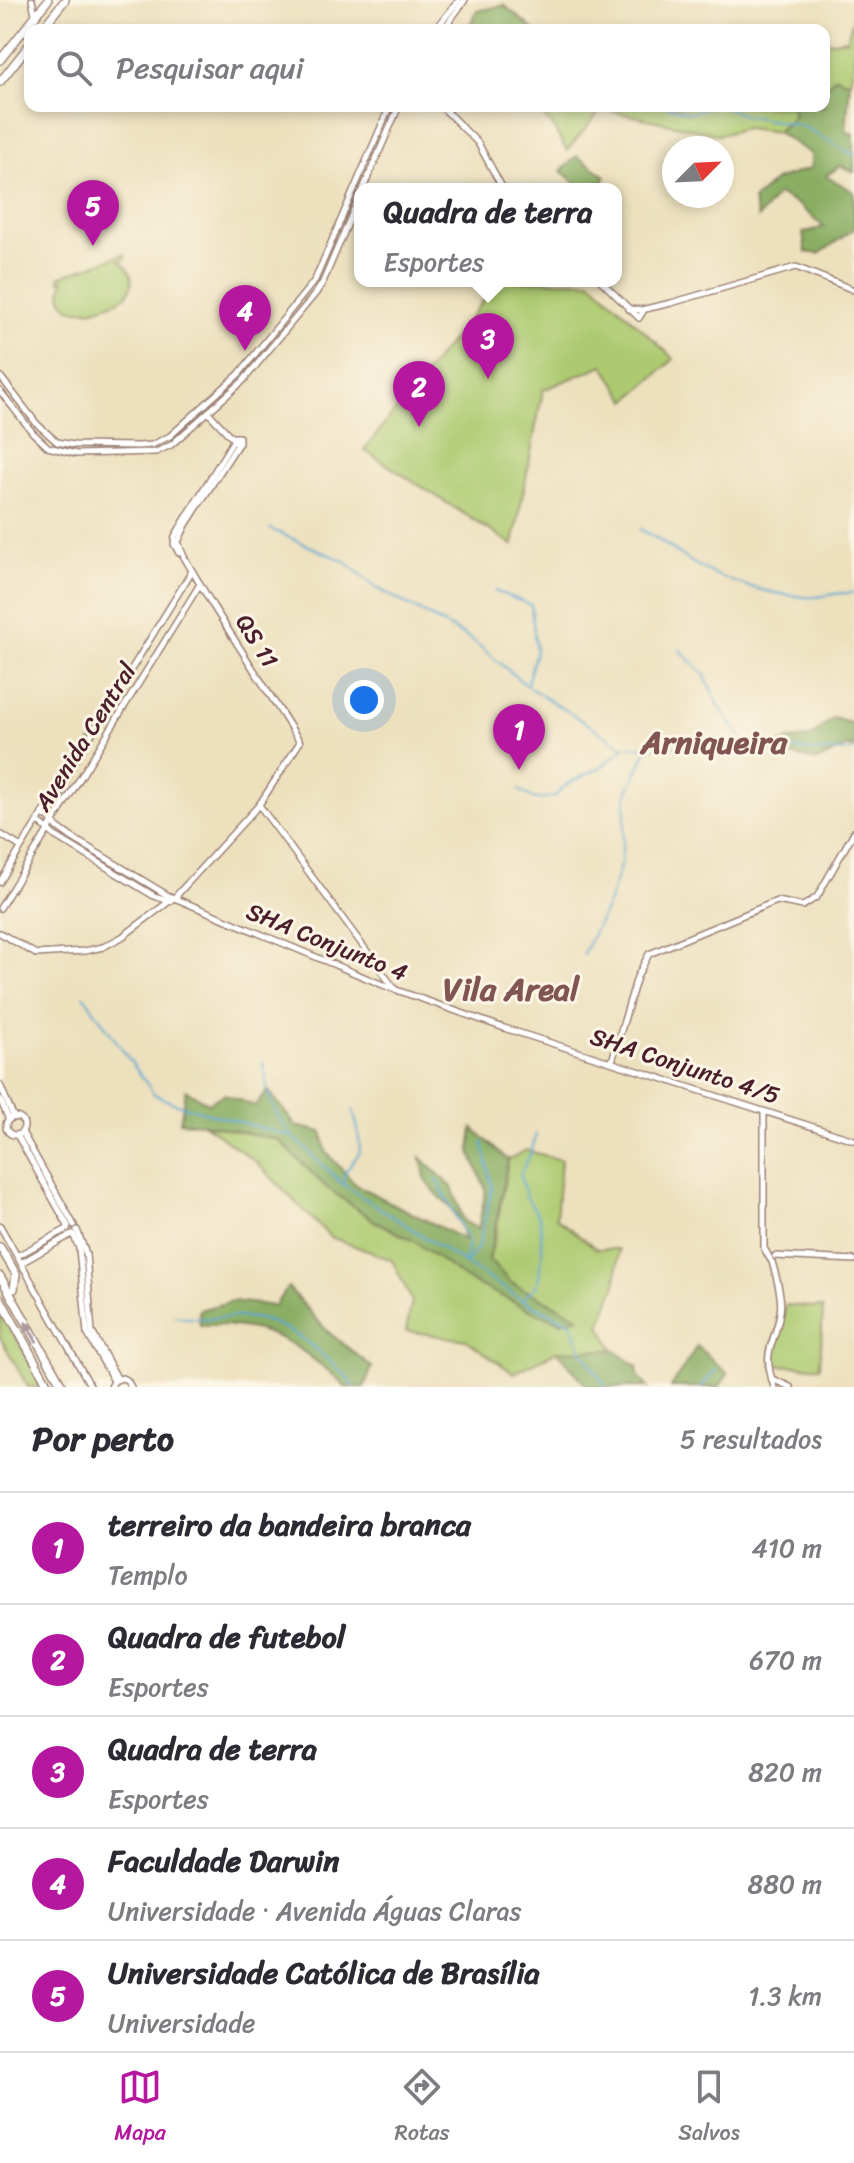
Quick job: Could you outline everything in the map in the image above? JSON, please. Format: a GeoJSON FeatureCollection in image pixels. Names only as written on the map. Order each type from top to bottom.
{"type":"FeatureCollection","features":[{"type":"Feature","properties":{"kind":"highway"},"geometry":{"type":"LineString","coordinates":[[29,24],[48,0]]}},
{"type":"Feature","properties":{"kind":"highway"},"geometry":{"type":"LineString","coordinates":[[46,24],[65,0]]}},
{"type":"Feature","properties":{"kind":"highway"},"geometry":{"type":"LineString","coordinates":[[0,60],[24,31]]}},
{"type":"Feature","properties":{"kind":"highway"},"geometry":{"type":"LineString","coordinates":[[0,81],[24,51]]}},
{"type":"Feature","properties":{"kind":"highway"},"geometry":{"type":"LineString","coordinates":[[0,81],[20,67]]}},
{"type":"Feature","properties":{"kind":"highway"},"geometry":{"type":"LineString","coordinates":[[0,1247],[16,1274],[14,1289]]}},
{"type":"Feature","properties":{"kind":"highway"},"geometry":{"type":"LineString","coordinates":[[0,1276],[63,1387]]}},
{"type":"Feature","properties":{"kind":"highway"},"geometry":{"type":"LineString","coordinates":[[0,1298],[49,1387]]}},
{"type":"Feature","properties":{"kind":"street"},"geometry":{"type":"LineString","coordinates":[[32,0],[35,17]]}},
{"type":"Feature","properties":{"kind":"street"},"geometry":{"type":"LineString","coordinates":[[440,24],[459,0]]}},
{"type":"Feature","properties":{"kind":"street"},"geometry":{"type":"LineString","coordinates":[[447,24],[465,0]]}},
{"type":"Feature","properties":{"kind":"street"},"geometry":{"type":"LineString","coordinates":[[356,183],[387,112]]}},
{"type":"Feature","properties":{"kind":"street"},"geometry":{"type":"LineString","coordinates":[[366,183],[396,112]]}},
{"type":"Feature","properties":{"kind":"street"},"geometry":{"type":"LineString","coordinates":[[447,112],[478,143],[500,183]]}},
{"type":"Feature","properties":{"kind":"street"},"geometry":{"type":"LineString","coordinates":[[1,379],[37,424],[57,442],[85,446],[158,443],[177,431],[250,362],[319,275],[354,187]]}},
{"type":"Feature","properties":{"kind":"street"},"geometry":{"type":"LineString","coordinates":[[350,196],[354,197]]}},
{"type":"Feature","properties":{"kind":"street"},"geometry":{"type":"LineString","coordinates":[[0,391],[33,433],[53,448],[84,455],[147,455],[162,450],[234,389],[290,325],[323,282],[354,210]]}},
{"type":"Feature","properties":{"kind":"street"},"geometry":{"type":"LineString","coordinates":[[629,309],[645,309],[794,267],[854,290]]}},
{"type":"Feature","properties":{"kind":"street"},"geometry":{"type":"LineString","coordinates":[[607,287],[639,318],[645,309]]}},
{"type":"Feature","properties":{"kind":"street"},"geometry":{"type":"LineString","coordinates":[[290,311],[297,316]]}},
{"type":"Feature","properties":{"kind":"street"},"geometry":{"type":"LineString","coordinates":[[285,318],[290,325]]}},
{"type":"Feature","properties":{"kind":"street"},"geometry":{"type":"LineString","coordinates":[[230,382],[234,389]]}},
{"type":"Feature","properties":{"kind":"street"},"geometry":{"type":"LineString","coordinates":[[223,387],[228,394]]}},
{"type":"Feature","properties":{"kind":"street","name":"QS 11"},"geometry":{"type":"LineString","coordinates":[[208,412],[234,439],[176,542],[199,586],[300,742],[259,805]]}},
{"type":"Feature","properties":{"kind":"street"},"geometry":{"type":"LineString","coordinates":[[53,448],[57,442]]}},
{"type":"Feature","properties":{"kind":"street"},"geometry":{"type":"LineString","coordinates":[[84,455],[82,448],[85,446]]}},
{"type":"Feature","properties":{"kind":"street","name":"Avenida Central"},"geometry":{"type":"LineString","coordinates":[[0,882],[192,571]]}},
{"type":"Feature","properties":{"kind":"street"},"geometry":{"type":"LineString","coordinates":[[187,579],[191,587],[199,586]]}},
{"type":"Feature","properties":{"kind":"street","name":"Avenida Central"},"geometry":{"type":"LineString","coordinates":[[0,908],[199,586]]}},
{"type":"Feature","properties":{"kind":"street"},"geometry":{"type":"LineString","coordinates":[[148,643],[158,651]]}},
{"type":"Feature","properties":{"kind":"street"},"geometry":{"type":"LineString","coordinates":[[133,667],[141,669],[143,676]]}},
{"type":"Feature","properties":{"kind":"street"},"geometry":{"type":"LineString","coordinates":[[99,722],[102,729],[108,732]]}},
{"type":"Feature","properties":{"kind":"street"},"geometry":{"type":"LineString","coordinates":[[0,933],[36,954],[85,951],[116,941],[172,898],[259,805],[386,983]]}},
{"type":"Feature","properties":{"kind":"street"},"geometry":{"type":"LineString","coordinates":[[42,814],[51,818],[59,829],[136,876],[141,884]]}},
{"type":"Feature","properties":{"kind":"street"},"geometry":{"type":"LineString","coordinates":[[38,821],[55,836],[132,882],[172,898]]}},
{"type":"Feature","properties":{"kind":"street"},"geometry":{"type":"LineString","coordinates":[[55,836],[59,829]]}},
{"type":"Feature","properties":{"kind":"street"},"geometry":{"type":"LineString","coordinates":[[612,1061],[637,977],[649,954],[777,901],[803,906],[817,897],[854,832]]}},
{"type":"Feature","properties":{"kind":"street"},"geometry":{"type":"LineString","coordinates":[[0,834],[21,847]]}},
{"type":"Feature","properties":{"kind":"street"},"geometry":{"type":"LineString","coordinates":[[132,882],[136,876]]}},
{"type":"Feature","properties":{"kind":"street","name":"SHA Conjunto 4"},"geometry":{"type":"LineString","coordinates":[[141,884],[161,900],[172,898],[183,902],[386,983],[395,990],[504,1028]]}},
{"type":"Feature","properties":{"kind":"street"},"geometry":{"type":"LineString","coordinates":[[161,900],[161,908]]}},
{"type":"Feature","properties":{"kind":"street","name":"SHA Conjunto 4/5"},"geometry":{"type":"LineString","coordinates":[[504,1028],[854,1140]]}},
{"type":"Feature","properties":{"kind":"street"},"geometry":{"type":"LineString","coordinates":[[0,1085],[10,1121]]}},
{"type":"Feature","properties":{"kind":"street"},"geometry":{"type":"LineString","coordinates":[[0,1099],[16,1134],[86,1254],[89,1332],[113,1384],[127,1380],[131,1387]]}},
{"type":"Feature","properties":{"kind":"street"},"geometry":{"type":"LineString","coordinates":[[764,1112],[775,1293],[780,1312],[768,1347],[774,1387]]}},
{"type":"Feature","properties":{"kind":"street"},"geometry":{"type":"LineString","coordinates":[[1,1133],[10,1121]]}},
{"type":"Feature","properties":{"kind":"street"},"geometry":{"type":"LineString","coordinates":[[10,1121],[23,1124],[16,1134]]}},
{"type":"Feature","properties":{"kind":"street"},"geometry":{"type":"LineString","coordinates":[[1,1133],[16,1134]]}},
{"type":"Feature","properties":{"kind":"street"},"geometry":{"type":"LineString","coordinates":[[0,1226],[91,1387]]}},
{"type":"Feature","properties":{"kind":"street"},"geometry":{"type":"LineString","coordinates":[[17,1256],[26,1255],[70,1230]]}},
{"type":"Feature","properties":{"kind":"street"},"geometry":{"type":"LineString","coordinates":[[21,1263],[26,1255]]}},
{"type":"Feature","properties":{"kind":"street"},"geometry":{"type":"LineString","coordinates":[[773,1259],[854,1260]]}},
{"type":"Feature","properties":{"kind":"street"},"geometry":{"type":"LineString","coordinates":[[771,1379],[790,1387]]}},
{"type":"Feature","properties":{"kind":"green space"},"geometry":{"type":"Polygon","coordinates":[[[504,5],[527,24],[470,24],[477,11],[504,5]]]}},
{"type":"Feature","properties":{"kind":"green space"},"geometry":{"type":"Polygon","coordinates":[[[854,15],[854,62],[850,82],[836,77],[830,83],[830,41],[847,39],[854,15]]]}},
{"type":"Feature","properties":{"kind":"green space"},"geometry":{"type":"Polygon","coordinates":[[[835,77],[850,82],[846,132],[854,134],[854,172],[840,166],[826,176],[854,192],[854,229],[819,254],[806,252],[803,233],[824,227],[797,204],[778,194],[758,218],[753,200],[776,180],[811,168],[811,154],[777,132],[794,116],[793,112],[830,112],[830,82],[835,77]]]}},
{"type":"Feature","properties":{"kind":"green space"},"geometry":{"type":"Polygon","coordinates":[[[539,112],[600,112],[567,151],[552,125],[539,112]]]}},
{"type":"Feature","properties":{"kind":"green space"},"geometry":{"type":"Polygon","coordinates":[[[616,112],[793,112],[794,116],[777,132],[745,128],[720,135],[616,112]]]}},
{"type":"Feature","properties":{"kind":"green space"},"geometry":{"type":"Polygon","coordinates":[[[577,156],[606,176],[602,183],[576,183],[561,171],[577,156]]]}},
{"type":"Feature","properties":{"kind":"green space"},"geometry":{"type":"Polygon","coordinates":[[[124,254],[125,259],[120,261],[130,273],[132,282],[126,296],[94,309],[72,309],[64,304],[61,294],[64,280],[60,281],[59,277],[124,254]]]}},
{"type":"Feature","properties":{"kind":"green space"},"geometry":{"type":"Polygon","coordinates":[[[494,287],[597,287],[674,359],[627,401],[603,365],[543,390],[513,545],[364,450],[494,287]]]}},
{"type":"Feature","properties":{"kind":"green space"},"geometry":{"type":"Polygon","coordinates":[[[833,718],[854,724],[854,749],[848,746],[817,761],[767,750],[789,740],[810,738],[833,718]]]}},
{"type":"Feature","properties":{"kind":"green space"},"geometry":{"type":"Polygon","coordinates":[[[98,727],[107,732],[53,819],[45,814],[95,737],[98,727]]]}},
{"type":"Feature","properties":{"kind":"green space"},"geometry":{"type":"Polygon","coordinates":[[[186,1090],[208,1103],[224,1094],[255,1106],[268,1090],[296,1126],[322,1132],[326,1152],[356,1185],[465,1240],[456,1214],[426,1182],[421,1158],[452,1187],[464,1221],[478,1229],[486,1190],[470,1151],[473,1128],[508,1160],[489,1260],[511,1283],[579,1317],[562,1322],[536,1313],[466,1279],[414,1241],[375,1221],[326,1187],[279,1140],[205,1124],[180,1122],[186,1090]]]}},
{"type":"Feature","properties":{"kind":"green space"},"geometry":{"type":"Polygon","coordinates":[[[204,1124],[279,1140],[326,1187],[374,1221],[414,1241],[466,1279],[562,1322],[578,1317],[511,1283],[489,1260],[508,1160],[526,1150],[561,1160],[556,1218],[597,1249],[619,1249],[616,1284],[600,1326],[614,1350],[557,1351],[514,1373],[466,1340],[406,1331],[412,1301],[392,1260],[330,1237],[256,1162],[204,1124]]]}},
{"type":"Feature","properties":{"kind":"green space"},"geometry":{"type":"Polygon","coordinates":[[[288,1287],[327,1331],[372,1367],[364,1387],[345,1387],[294,1345],[265,1332],[235,1326],[200,1325],[199,1310],[233,1301],[274,1306],[288,1287]]]}},
{"type":"Feature","properties":{"kind":"green space"},"geometry":{"type":"Polygon","coordinates":[[[786,1305],[823,1308],[820,1367],[772,1365],[772,1349],[786,1305]]]}},
{"type":"Feature","properties":{"kind":"green space"},"geometry":{"type":"Polygon","coordinates":[[[0,1308],[44,1387],[28,1387],[0,1337],[0,1308]]]}},
{"type":"Feature","properties":{"kind":"green space"},"geometry":{"type":"Polygon","coordinates":[[[697,1346],[728,1374],[719,1387],[671,1387],[697,1346]]]}},
{"type":"Feature","properties":{"kind":"green space"},"geometry":{"type":"Polygon","coordinates":[[[614,1350],[637,1366],[638,1376],[648,1387],[588,1387],[557,1351],[614,1350]]]}},
{"type":"Feature","properties":{"kind":"waterway"},"geometry":{"type":"LineString","coordinates":[[687,112],[694,112]]}},
{"type":"Feature","properties":{"kind":"waterway"},"geometry":{"type":"LineString","coordinates":[[736,112],[802,126],[854,155]]}},
{"type":"Feature","properties":{"kind":"waterway"},"geometry":{"type":"LineString","coordinates":[[270,529],[346,562],[375,587],[471,639],[527,686],[624,747],[746,744],[854,752]]}},
{"type":"Feature","properties":{"kind":"waterway"},"geometry":{"type":"LineString","coordinates":[[640,529],[705,570],[747,586],[805,597],[854,593]]}},
{"type":"Feature","properties":{"kind":"waterway"},"geometry":{"type":"LineString","coordinates":[[495,591],[531,605],[536,651],[527,684]]}},
{"type":"Feature","properties":{"kind":"waterway"},"geometry":{"type":"LineString","coordinates":[[680,650],[704,674],[720,708],[745,743]]}},
{"type":"Feature","properties":{"kind":"waterway"},"geometry":{"type":"LineString","coordinates":[[583,954],[609,902],[621,863],[627,793],[648,748]]}},
{"type":"Feature","properties":{"kind":"waterway"},"geometry":{"type":"LineString","coordinates":[[519,790],[535,799],[554,797],[567,784],[601,767],[623,749]]}},
{"type":"Feature","properties":{"kind":"waterway"},"geometry":{"type":"LineString","coordinates":[[84,996],[154,1094],[173,1103],[293,1137],[344,1185],[522,1300],[571,1323],[583,1353],[606,1387]]}},
{"type":"Feature","properties":{"kind":"waterway"},"geometry":{"type":"LineString","coordinates":[[264,1063],[271,1102],[291,1134]]}},
{"type":"Feature","properties":{"kind":"waterway"},"geometry":{"type":"LineString","coordinates":[[344,1182],[344,1174],[360,1152],[353,1110]]}},
{"type":"Feature","properties":{"kind":"waterway"},"geometry":{"type":"LineString","coordinates":[[523,1299],[538,1284],[542,1252],[540,1218],[526,1196],[520,1174],[531,1153],[536,1134]]}},
{"type":"Feature","properties":{"kind":"waterway"},"geometry":{"type":"LineString","coordinates":[[466,1263],[478,1248],[492,1188],[483,1142]]}},
{"type":"Feature","properties":{"kind":"waterway"},"geometry":{"type":"LineString","coordinates":[[437,1180],[468,1241],[465,1263]]}},
{"type":"Feature","properties":{"kind":"waterway"},"geometry":{"type":"LineString","coordinates":[[175,1316],[198,1319],[254,1318],[270,1322],[311,1346],[354,1387]]}},
{"type":"Feature","properties":{"kind":"waterway"},"geometry":{"type":"LineString","coordinates":[[701,1387],[716,1370]]}},
{"type":"Feature","properties":{"kind":"place","name":"Universidade Católica de Brasília"},"geometry":{"type":"Point","coordinates":[93,246]}},
{"type":"Feature","properties":{"kind":"place","name":"Faculdade Darwin"},"geometry":{"type":"Point","coordinates":[245,351]}},
{"type":"Feature","properties":{"kind":"place","name":"Quadra de terra"},"geometry":{"type":"Point","coordinates":[488,379]}},
{"type":"Feature","properties":{"kind":"place","name":"Quadra de futebol"},"geometry":{"type":"Point","coordinates":[419,427]}},
{"type":"Feature","properties":{"kind":"place","name":"terreiro da bandeira branca"},"geometry":{"type":"Point","coordinates":[519,770]}},
{"type":"Feature","properties":{"kind":"district","name":"Arniqueira"},"geometry":{"type":"Point","coordinates":[714,742]}},
{"type":"Feature","properties":{"kind":"district","name":"Vila Areal"},"geometry":{"type":"Point","coordinates":[511,989]}}]}
